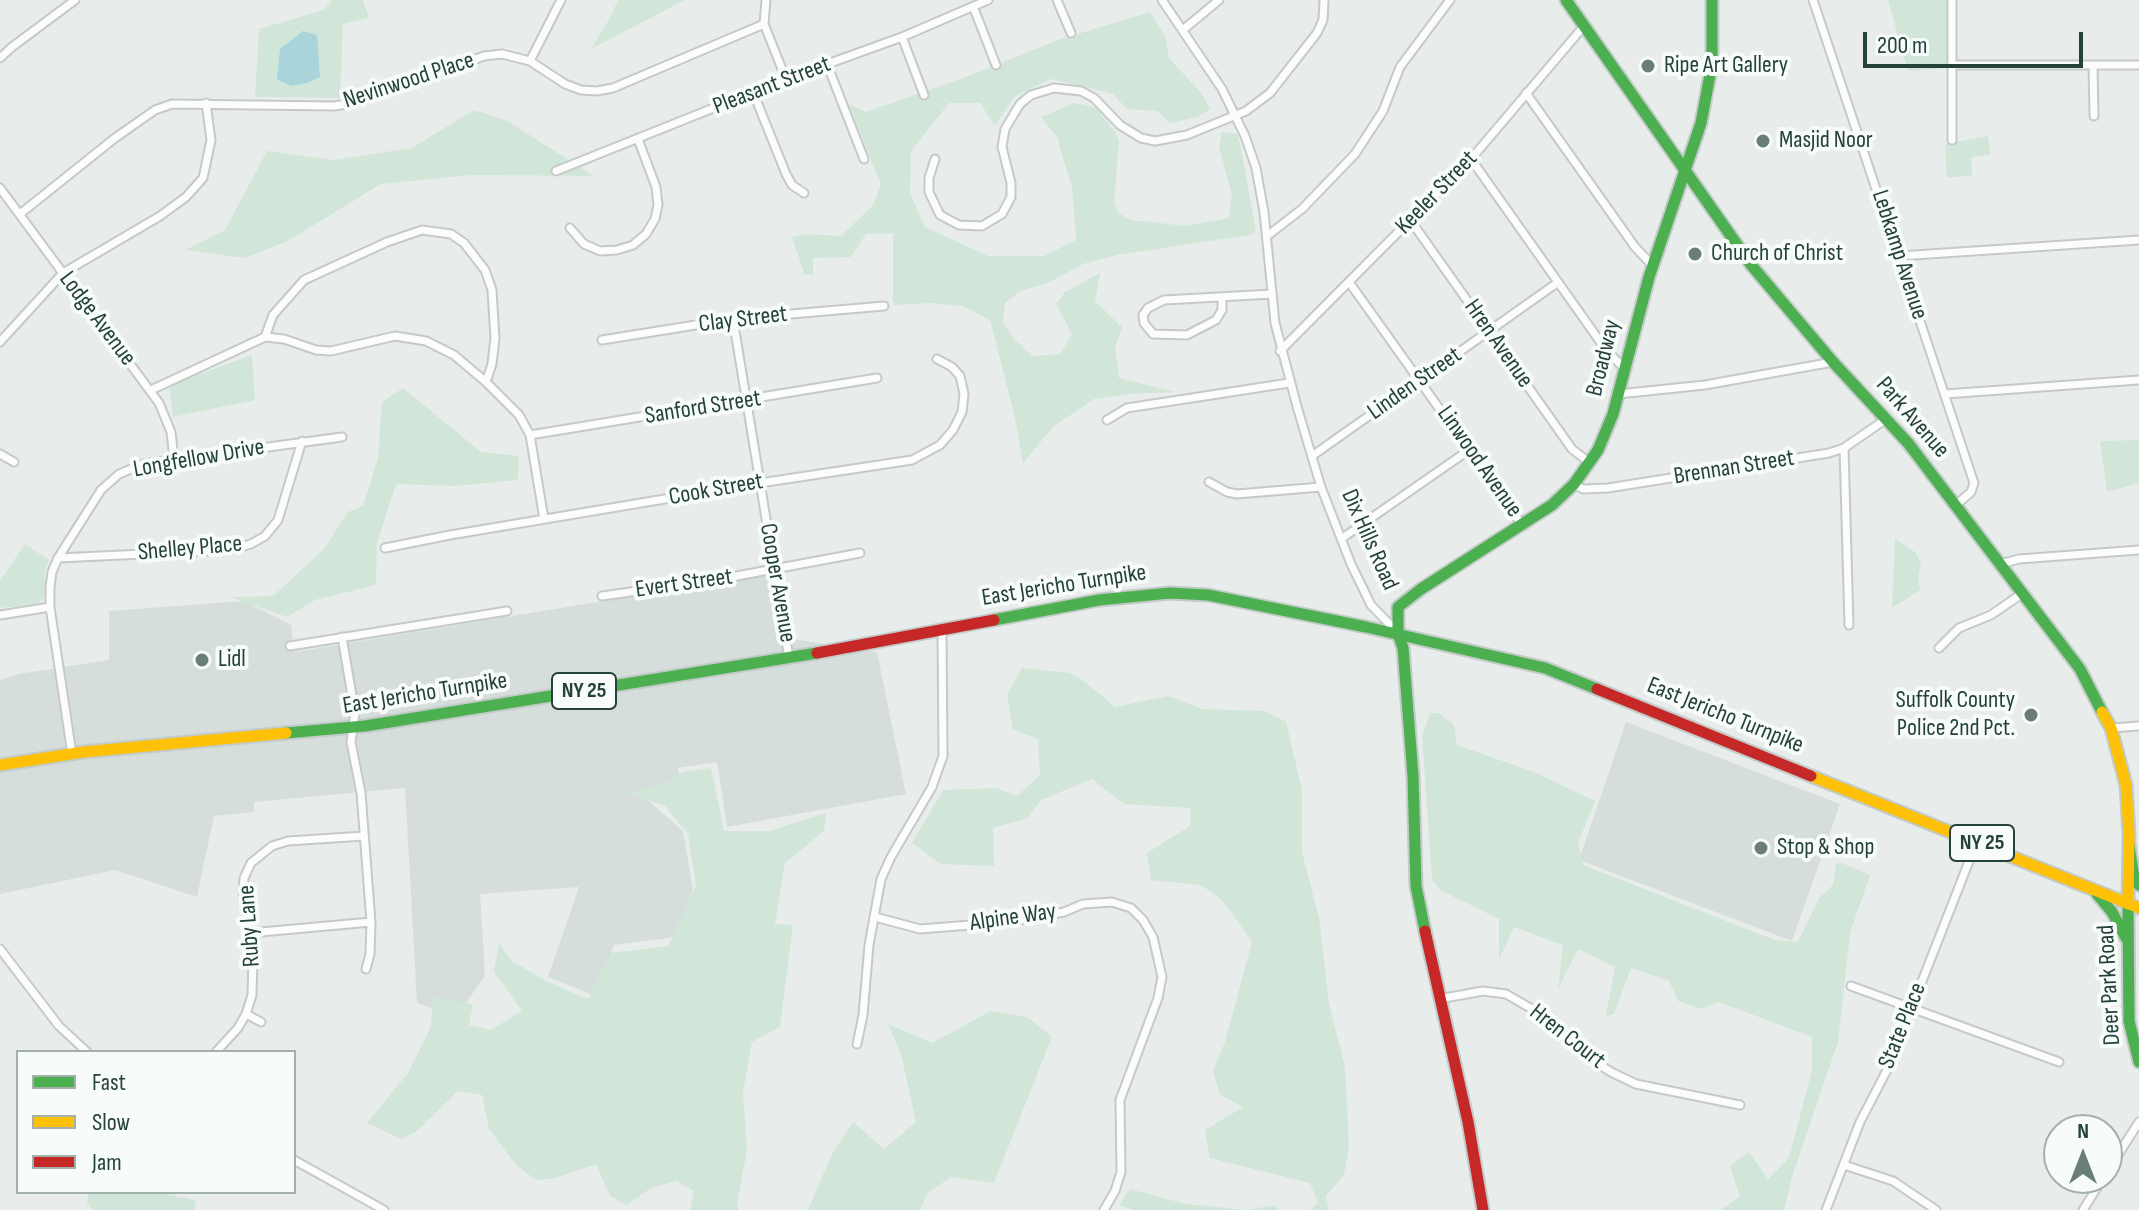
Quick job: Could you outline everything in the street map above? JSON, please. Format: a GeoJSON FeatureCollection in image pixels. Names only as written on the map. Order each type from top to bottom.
{"type":"FeatureCollection","features":[{"type":"Feature","properties":{"kind":"main road","name":"Park Avenue"},"geometry":{"type":"LineString","coordinates":[[1566,0],[1752,266],[1886,419],[1956,505],[2080,669],[2111,728],[2126,785],[2133,906]]}},
{"type":"Feature","properties":{"kind":"main road","name":"Broadway"},"geometry":{"type":"LineString","coordinates":[[1398,634],[1398,607],[1552,505],[1590,463],[1608,430],[1652,265],[1701,123],[1713,51],[1712,0]]}},
{"type":"Feature","properties":{"kind":"main road","name":"East Jericho Turnpike"},"geometry":{"type":"LineString","coordinates":[[0,765],[72,754],[353,728],[789,658],[1099,600],[1170,593],[1220,597],[1545,668],[2133,906]]}},
{"type":"Feature","properties":{"kind":"main road"},"geometry":{"type":"LineString","coordinates":[[1398,634],[1403,648],[1413,776],[1415,879],[1468,1122],[1483,1210]]}},
{"type":"Feature","properties":{"kind":"main road"},"geometry":{"type":"LineString","coordinates":[[2129,845],[2133,872],[2139,885]]}},
{"type":"Feature","properties":{"kind":"main road"},"geometry":{"type":"LineString","coordinates":[[2092,888],[2112,912],[2128,942]]}},
{"type":"Feature","properties":{"kind":"main road","name":"Deer Park Road"},"geometry":{"type":"LineString","coordinates":[[2133,906],[2128,942],[2129,1021],[2139,1062]]}},
{"type":"Feature","properties":{"kind":"main road"},"geometry":{"type":"LineString","coordinates":[[2128,942],[2131,930],[2139,922]]}},
{"type":"Feature","properties":{"kind":"street"},"geometry":{"type":"LineString","coordinates":[[0,58],[75,0]]}},
{"type":"Feature","properties":{"kind":"street"},"geometry":{"type":"LineString","coordinates":[[530,61],[561,0]]}},
{"type":"Feature","properties":{"kind":"street"},"geometry":{"type":"LineString","coordinates":[[766,0],[764,24],[786,79]]}},
{"type":"Feature","properties":{"kind":"street","name":"Pleasant Street"},"geometry":{"type":"LineString","coordinates":[[556,171],[786,79],[902,37],[988,0]]}},
{"type":"Feature","properties":{"kind":"street"},"geometry":{"type":"LineString","coordinates":[[1057,0],[1071,33]]}},
{"type":"Feature","properties":{"kind":"street","name":"Dix Hills Road"},"geometry":{"type":"LineString","coordinates":[[1162,0],[1184,29],[1236,115],[1256,168],[1280,351],[1289,383],[1321,487],[1341,539],[1371,605],[1398,634]]}},
{"type":"Feature","properties":{"kind":"street"},"geometry":{"type":"LineString","coordinates":[[1184,29],[1219,0]]}},
{"type":"Feature","properties":{"kind":"street"},"geometry":{"type":"LineString","coordinates":[[935,159],[929,178],[929,192],[934,205],[947,221],[974,228],[994,221],[1007,207],[1011,197],[1011,183],[1002,147],[1005,129],[1020,104],[1043,90],[1069,88],[1094,98],[1132,133],[1155,141],[1187,135],[1236,115],[1270,93],[1317,33],[1323,20],[1324,0]]}},
{"type":"Feature","properties":{"kind":"street"},"geometry":{"type":"LineString","coordinates":[[1267,236],[1294,217],[1355,154],[1383,111],[1400,67],[1450,0]]}},
{"type":"Feature","properties":{"kind":"street","name":"Lebkamp Avenue"},"geometry":{"type":"LineString","coordinates":[[1813,0],[1974,483],[1971,492],[1956,505]]}},
{"type":"Feature","properties":{"kind":"street"},"geometry":{"type":"LineString","coordinates":[[1952,0],[1952,140]]}},
{"type":"Feature","properties":{"kind":"street"},"geometry":{"type":"LineString","coordinates":[[973,6],[996,65]]}},
{"type":"Feature","properties":{"kind":"street","name":"Nevinwood Place"},"geometry":{"type":"LineString","coordinates":[[20,214],[97,151],[155,110],[172,104],[334,106],[365,100],[484,56],[502,54],[530,61],[565,84],[581,90],[597,91],[613,88],[764,24]]}},
{"type":"Feature","properties":{"kind":"street","name":"Keeler Street"},"geometry":{"type":"LineString","coordinates":[[1280,351],[1471,159],[1584,26]]}},
{"type":"Feature","properties":{"kind":"street"},"geometry":{"type":"LineString","coordinates":[[902,37],[924,95]]}},
{"type":"Feature","properties":{"kind":"street"},"geometry":{"type":"LineString","coordinates":[[827,64],[864,159]]}},
{"type":"Feature","properties":{"kind":"street"},"geometry":{"type":"LineString","coordinates":[[1951,65],[2139,65]]}},
{"type":"Feature","properties":{"kind":"street"},"geometry":{"type":"LineString","coordinates":[[2093,65],[2094,116]]}},
{"type":"Feature","properties":{"kind":"street"},"geometry":{"type":"LineString","coordinates":[[753,92],[786,174],[792,185],[804,193]]}},
{"type":"Feature","properties":{"kind":"street"},"geometry":{"type":"LineString","coordinates":[[1526,93],[1635,247],[1652,265]]}},
{"type":"Feature","properties":{"kind":"street"},"geometry":{"type":"LineString","coordinates":[[0,342],[63,273],[160,216],[186,197],[203,178],[211,140],[206,103]]}},
{"type":"Feature","properties":{"kind":"street"},"geometry":{"type":"LineString","coordinates":[[570,228],[584,244],[600,251],[633,245],[646,234],[658,205],[656,187],[638,139]]}},
{"type":"Feature","properties":{"kind":"street"},"geometry":{"type":"LineString","coordinates":[[1471,159],[1606,350],[1624,368]]}},
{"type":"Feature","properties":{"kind":"street","name":"Lodge Avenue"},"geometry":{"type":"LineString","coordinates":[[1,192],[151,390],[167,417],[174,459]]}},
{"type":"Feature","properties":{"kind":"street","name":"Hren Avenue"},"geometry":{"type":"LineString","coordinates":[[1411,221],[1572,449],[1590,463]]}},
{"type":"Feature","properties":{"kind":"street"},"geometry":{"type":"LineString","coordinates":[[265,337],[273,315],[304,280],[407,234],[436,230],[451,234],[464,243],[485,270],[492,290],[495,338],[486,382]]}},
{"type":"Feature","properties":{"kind":"street"},"geometry":{"type":"LineString","coordinates":[[1899,256],[2139,240]]}},
{"type":"Feature","properties":{"kind":"street","name":"Linwood Avenue"},"geometry":{"type":"LineString","coordinates":[[1349,282],[1523,526]]}},
{"type":"Feature","properties":{"kind":"street","name":"Linden Street"},"geometry":{"type":"LineString","coordinates":[[1312,456],[1557,283]]}},
{"type":"Feature","properties":{"kind":"street"},"geometry":{"type":"LineString","coordinates":[[1222,299],[1222,310],[1216,320],[1187,335],[1153,334],[1144,323],[1143,315],[1148,308],[1164,300],[1272,294]]}},
{"type":"Feature","properties":{"kind":"street","name":"Clay Street"},"geometry":{"type":"LineString","coordinates":[[602,340],[733,319],[884,306]]}},
{"type":"Feature","properties":{"kind":"street","name":"Cooper Avenue"},"geometry":{"type":"LineString","coordinates":[[733,319],[789,658]]}},
{"type":"Feature","properties":{"kind":"street"},"geometry":{"type":"LineString","coordinates":[[151,390],[265,337],[331,351],[395,336],[439,346],[486,382],[519,415],[530,435],[544,519]]}},
{"type":"Feature","properties":{"kind":"street","name":"Cook Street"},"geometry":{"type":"LineString","coordinates":[[385,548],[544,519],[912,460],[940,445],[953,430],[962,412],[964,394],[960,376],[952,367],[937,359]]}},
{"type":"Feature","properties":{"kind":"street"},"geometry":{"type":"LineString","coordinates":[[1618,394],[1705,385],[1833,362]]}},
{"type":"Feature","properties":{"kind":"street","name":"Sanford Street"},"geometry":{"type":"LineString","coordinates":[[530,435],[877,378]]}},
{"type":"Feature","properties":{"kind":"street"},"geometry":{"type":"LineString","coordinates":[[1945,394],[2139,380]]}},
{"type":"Feature","properties":{"kind":"street"},"geometry":{"type":"LineString","coordinates":[[1107,420],[1127,408],[1289,383]]}},
{"type":"Feature","properties":{"kind":"street","name":"Brennan Street"},"geometry":{"type":"LineString","coordinates":[[1574,484],[1589,489],[1608,488],[1829,453],[1844,448],[1886,419]]}},
{"type":"Feature","properties":{"kind":"street","name":"Longfellow Drive"},"geometry":{"type":"LineString","coordinates":[[72,754],[50,607],[52,572],[101,490],[129,469],[174,459],[342,437]]}},
{"type":"Feature","properties":{"kind":"street","name":"Shelley Place"},"geometry":{"type":"LineString","coordinates":[[58,558],[229,550],[251,544],[265,536],[278,520],[302,441]]}},
{"type":"Feature","properties":{"kind":"street"},"geometry":{"type":"LineString","coordinates":[[1844,448],[1849,625]]}},
{"type":"Feature","properties":{"kind":"street"},"geometry":{"type":"LineString","coordinates":[[1341,539],[1469,450]]}},
{"type":"Feature","properties":{"kind":"street"},"geometry":{"type":"LineString","coordinates":[[0,454],[14,462]]}},
{"type":"Feature","properties":{"kind":"street"},"geometry":{"type":"LineString","coordinates":[[1209,482],[1237,494],[1321,487]]}},
{"type":"Feature","properties":{"kind":"street"},"geometry":{"type":"LineString","coordinates":[[2000,564],[2019,559],[2139,550]]}},
{"type":"Feature","properties":{"kind":"street","name":"Evert Street"},"geometry":{"type":"LineString","coordinates":[[602,596],[775,570],[860,553]]}},
{"type":"Feature","properties":{"kind":"street"},"geometry":{"type":"LineString","coordinates":[[1939,648],[1959,628],[1991,615],[2023,593]]}},
{"type":"Feature","properties":{"kind":"street"},"geometry":{"type":"LineString","coordinates":[[0,615],[50,607]]}},
{"type":"Feature","properties":{"kind":"street"},"geometry":{"type":"LineString","coordinates":[[290,646],[507,611]]}},
{"type":"Feature","properties":{"kind":"street"},"geometry":{"type":"LineString","coordinates":[[857,1044],[881,879],[932,787],[943,756],[942,629]]}},
{"type":"Feature","properties":{"kind":"street"},"geometry":{"type":"LineString","coordinates":[[342,637],[355,713],[351,742],[361,793],[371,922],[366,969]]}},
{"type":"Feature","properties":{"kind":"street"},"geometry":{"type":"LineString","coordinates":[[2111,728],[2139,726]]}},
{"type":"Feature","properties":{"kind":"street","name":"Ruby Lane"},"geometry":{"type":"LineString","coordinates":[[218,1050],[246,1014],[253,977],[243,892],[244,878],[251,863],[272,846],[288,841],[364,836]]}},
{"type":"Feature","properties":{"kind":"street","name":"State Place"},"geometry":{"type":"LineString","coordinates":[[1826,1210],[1860,1122],[1888,1068],[1977,841]]}},
{"type":"Feature","properties":{"kind":"street","name":"Alpine Way"},"geometry":{"type":"LineString","coordinates":[[875,917],[920,929],[1008,922],[1064,912],[1083,904],[1112,902],[1131,908],[1143,920],[1153,937],[1162,977],[1158,998],[1120,1100],[1121,1172],[1104,1210]]}},
{"type":"Feature","properties":{"kind":"street"},"geometry":{"type":"LineString","coordinates":[[250,933],[371,922]]}},
{"type":"Feature","properties":{"kind":"street"},"geometry":{"type":"LineString","coordinates":[[1,952],[59,1026],[85,1050]]}},
{"type":"Feature","properties":{"kind":"street"},"geometry":{"type":"LineString","coordinates":[[1851,986],[2059,1062]]}},
{"type":"Feature","properties":{"kind":"street","name":"Hren Court"},"geometry":{"type":"LineString","coordinates":[[1439,999],[1483,991],[1506,994],[1521,1001],[1592,1060],[1636,1084],[1740,1105]]}},
{"type":"Feature","properties":{"kind":"street"},"geometry":{"type":"LineString","coordinates":[[246,1014],[261,1022]]}},
{"type":"Feature","properties":{"kind":"street"},"geometry":{"type":"LineString","coordinates":[[2123,1147],[2139,1122]]}},
{"type":"Feature","properties":{"kind":"street"},"geometry":{"type":"LineString","coordinates":[[296,1161],[384,1210]]}},
{"type":"Feature","properties":{"kind":"street"},"geometry":{"type":"LineString","coordinates":[[1844,1165],[1893,1181],[1936,1210]]}},
{"type":"Feature","properties":{"kind":"shaded area"},"geometry":{"type":"Polygon","coordinates":[[[779,572],[793,639],[877,652],[906,794],[727,827],[717,762],[678,768],[681,789],[643,796],[683,831],[693,890],[676,937],[614,945],[595,996],[548,977],[579,887],[480,894],[485,976],[456,1017],[417,1003],[405,788],[254,802],[254,812],[214,816],[197,897],[115,870],[0,894],[0,680],[18,674],[109,660],[109,611],[244,601],[291,625],[294,652],[779,572]]]}},
{"type":"Feature","properties":{"kind":"shaded area"},"geometry":{"type":"Polygon","coordinates":[[[1626,722],[1840,804],[1792,941],[1579,860],[1626,722]]]}},
{"type":"Feature","properties":{"kind":"green space"},"geometry":{"type":"Polygon","coordinates":[[[332,0],[363,0],[369,18],[343,24],[340,98],[255,97],[259,29],[324,10],[332,0]]]}},
{"type":"Feature","properties":{"kind":"green space"},"geometry":{"type":"Polygon","coordinates":[[[618,0],[685,0],[591,49],[618,0]]]}},
{"type":"Feature","properties":{"kind":"green space"},"geometry":{"type":"Polygon","coordinates":[[[1888,0],[1947,0],[1948,68],[1908,71],[1888,0]]]}},
{"type":"Feature","properties":{"kind":"green space"},"geometry":{"type":"Polygon","coordinates":[[[1150,12],[1166,38],[1169,58],[1202,94],[1210,109],[1198,117],[1170,123],[1157,111],[1127,109],[1113,94],[1051,79],[1015,96],[995,126],[980,103],[949,103],[911,151],[910,193],[925,227],[988,256],[1044,256],[1076,240],[1072,188],[1057,137],[1041,117],[1074,103],[1095,107],[1119,140],[1114,202],[1118,213],[1132,220],[1186,226],[1229,218],[1232,195],[1219,147],[1222,132],[1238,134],[1256,230],[1250,235],[1117,255],[1083,264],[1050,282],[1020,291],[1005,303],[1003,322],[1013,338],[1032,356],[1060,354],[1072,334],[1056,304],[1065,292],[1100,273],[1095,301],[1122,327],[1115,347],[1119,378],[1176,392],[1094,399],[1053,427],[1023,463],[990,320],[963,306],[931,303],[893,305],[893,233],[866,234],[851,257],[813,258],[813,275],[805,275],[792,237],[808,234],[841,236],[873,205],[881,185],[849,104],[866,112],[1061,39],[1150,12]]]}},
{"type":"Feature","properties":{"kind":"green space"},"geometry":{"type":"Polygon","coordinates":[[[474,110],[506,120],[594,176],[473,175],[381,184],[286,242],[244,258],[185,250],[225,230],[267,151],[333,160],[412,148],[474,110]]]}},
{"type":"Feature","properties":{"kind":"green space"},"geometry":{"type":"Polygon","coordinates":[[[1988,136],[1990,155],[1971,157],[1972,175],[1947,178],[1945,144],[1988,136]]]}},
{"type":"Feature","properties":{"kind":"green space"},"geometry":{"type":"Polygon","coordinates":[[[252,355],[255,400],[173,417],[169,385],[252,355]]]}},
{"type":"Feature","properties":{"kind":"green space"},"geometry":{"type":"Polygon","coordinates":[[[403,388],[481,452],[519,456],[518,480],[455,486],[396,484],[377,543],[376,585],[315,600],[287,617],[230,597],[273,596],[324,549],[348,512],[363,506],[378,458],[382,402],[403,388]]]}},
{"type":"Feature","properties":{"kind":"green space"},"geometry":{"type":"Polygon","coordinates":[[[2139,440],[2139,483],[2107,492],[2100,441],[2139,440]]]}},
{"type":"Feature","properties":{"kind":"green space"},"geometry":{"type":"Polygon","coordinates":[[[1895,538],[1916,553],[1921,563],[1918,578],[1920,590],[1892,608],[1895,538]]]}},
{"type":"Feature","properties":{"kind":"green space"},"geometry":{"type":"Polygon","coordinates":[[[25,544],[49,560],[45,569],[44,598],[36,604],[0,608],[0,581],[25,544]]]}},
{"type":"Feature","properties":{"kind":"green space"},"geometry":{"type":"Polygon","coordinates":[[[1022,668],[1070,673],[1115,707],[1168,696],[1203,709],[1265,711],[1286,722],[1302,790],[1302,852],[1319,918],[1329,1004],[1345,1067],[1349,1146],[1344,1175],[1326,1196],[1329,1210],[1310,1210],[1318,1203],[1310,1183],[1210,1158],[1205,1130],[1243,1107],[1220,1095],[1213,1071],[1225,1042],[1252,942],[1223,901],[1201,885],[1151,880],[1147,853],[1190,826],[1191,808],[1124,804],[1092,779],[1041,800],[1026,819],[993,828],[994,866],[941,864],[912,843],[943,790],[996,788],[1017,796],[1040,775],[1038,739],[1013,729],[1007,694],[1022,668]]]}},
{"type":"Feature","properties":{"kind":"green space"},"geometry":{"type":"Polygon","coordinates":[[[1430,713],[1438,713],[1454,725],[1457,745],[1534,772],[1595,801],[1578,843],[1583,865],[1775,940],[1798,942],[1819,898],[1833,885],[1836,864],[1842,863],[1870,875],[1850,933],[1838,1042],[1792,1177],[1784,1210],[1720,1210],[1740,1197],[1730,1166],[1749,1152],[1768,1179],[1789,1158],[1812,1070],[1812,1037],[1719,1002],[1701,1009],[1678,1001],[1669,981],[1631,968],[1614,1014],[1606,1016],[1615,967],[1578,949],[1558,989],[1563,945],[1514,927],[1499,960],[1499,919],[1440,890],[1432,880],[1422,736],[1430,713]]]}},
{"type":"Feature","properties":{"kind":"green space"},"geometry":{"type":"Polygon","coordinates":[[[711,768],[724,831],[769,831],[826,813],[824,831],[785,863],[775,924],[793,925],[780,1027],[752,1042],[743,1092],[747,1150],[738,1210],[690,1210],[694,1191],[676,1181],[651,1188],[627,1205],[610,1196],[596,1164],[556,1178],[536,1180],[516,1165],[489,1129],[482,1095],[458,1091],[417,1131],[401,1139],[367,1123],[408,1073],[430,1029],[434,997],[473,1004],[469,1025],[491,1030],[522,1011],[494,972],[499,943],[512,961],[546,981],[588,999],[611,953],[668,946],[696,886],[688,834],[665,806],[627,793],[659,786],[683,772],[711,768]]]}},
{"type":"Feature","properties":{"kind":"green space"},"geometry":{"type":"Polygon","coordinates":[[[991,1011],[1027,1017],[1052,1037],[994,1183],[951,1177],[927,1194],[920,1210],[808,1210],[831,1156],[853,1122],[884,1149],[916,1122],[901,1054],[888,1024],[932,1043],[991,1011]]]}},
{"type":"Feature","properties":{"kind":"green space"},"geometry":{"type":"Polygon","coordinates":[[[1130,1189],[1186,1204],[1248,1210],[1134,1210],[1119,1205],[1130,1189]]]}},
{"type":"Feature","properties":{"kind":"green space"},"geometry":{"type":"Polygon","coordinates":[[[89,1194],[165,1194],[196,1200],[194,1210],[92,1210],[87,1203],[89,1194]]]}},
{"type":"Feature","properties":{"kind":"green space"},"geometry":{"type":"Polygon","coordinates":[[[1274,1205],[1279,1210],[1248,1210],[1274,1205]]]}},
{"type":"Feature","properties":{"kind":"water"},"geometry":{"type":"Polygon","coordinates":[[[303,31],[317,35],[320,77],[291,86],[277,79],[280,49],[303,31]]]}},
{"type":"Feature","properties":{"kind":"traffic: fast"},"geometry":{"type":"LineString","coordinates":[[1566,0],[1752,266],[1833,362],[1908,443],[2080,669],[2102,712]]}},
{"type":"Feature","properties":{"kind":"traffic: fast"},"geometry":{"type":"LineString","coordinates":[[1425,931],[1416,886],[1413,776],[1398,607],[1552,505],[1574,484],[1598,450],[1613,414],[1649,277],[1701,123],[1712,64],[1712,0]]}},
{"type":"Feature","properties":{"kind":"traffic: fast"},"geometry":{"type":"LineString","coordinates":[[994,620],[1099,600],[1170,593],[1208,595],[1545,668],[1597,689]]}},
{"type":"Feature","properties":{"kind":"traffic: fast"},"geometry":{"type":"LineString","coordinates":[[286,733],[365,726],[817,653]]}},
{"type":"Feature","properties":{"kind":"traffic: fast"},"geometry":{"type":"LineString","coordinates":[[2129,845],[2133,872],[2139,885]]}},
{"type":"Feature","properties":{"kind":"traffic: fast"},"geometry":{"type":"LineString","coordinates":[[2097,894],[2112,912],[2126,938]]}},
{"type":"Feature","properties":{"kind":"traffic: fast"},"geometry":{"type":"LineString","coordinates":[[2128,904],[2129,1021],[2139,1062]]}},
{"type":"Feature","properties":{"kind":"traffic: slow"},"geometry":{"type":"LineString","coordinates":[[2102,712],[2111,728],[2126,785],[2128,904]]}},
{"type":"Feature","properties":{"kind":"traffic: slow"},"geometry":{"type":"LineString","coordinates":[[0,765],[83,752],[286,733]]}},
{"type":"Feature","properties":{"kind":"traffic: slow"},"geometry":{"type":"LineString","coordinates":[[1811,776],[2139,908]]}},
{"type":"Feature","properties":{"kind":"traffic: jam"},"geometry":{"type":"LineString","coordinates":[[817,653],[994,620]]}},
{"type":"Feature","properties":{"kind":"traffic: jam"},"geometry":{"type":"LineString","coordinates":[[1597,689],[1811,776]]}},
{"type":"Feature","properties":{"kind":"traffic: jam"},"geometry":{"type":"LineString","coordinates":[[1425,931],[1468,1122],[1483,1210]]}},
{"type":"Feature","properties":{"kind":"place","name":"Ripe Art Gallery"},"geometry":{"type":"Point","coordinates":[1648,66]}},
{"type":"Feature","properties":{"kind":"place","name":"Masjid Noor"},"geometry":{"type":"Point","coordinates":[1763,141]}},
{"type":"Feature","properties":{"kind":"place","name":"Church of Christ"},"geometry":{"type":"Point","coordinates":[1695,254]}},
{"type":"Feature","properties":{"kind":"place","name":"Lidl"},"geometry":{"type":"Point","coordinates":[202,660]}},
{"type":"Feature","properties":{"kind":"place","name":"Suffolk County Police 2nd Pct."},"geometry":{"type":"Point","coordinates":[2031,715]}},
{"type":"Feature","properties":{"kind":"place","name":"Stop & Shop"},"geometry":{"type":"Point","coordinates":[1761,848]}}]}
